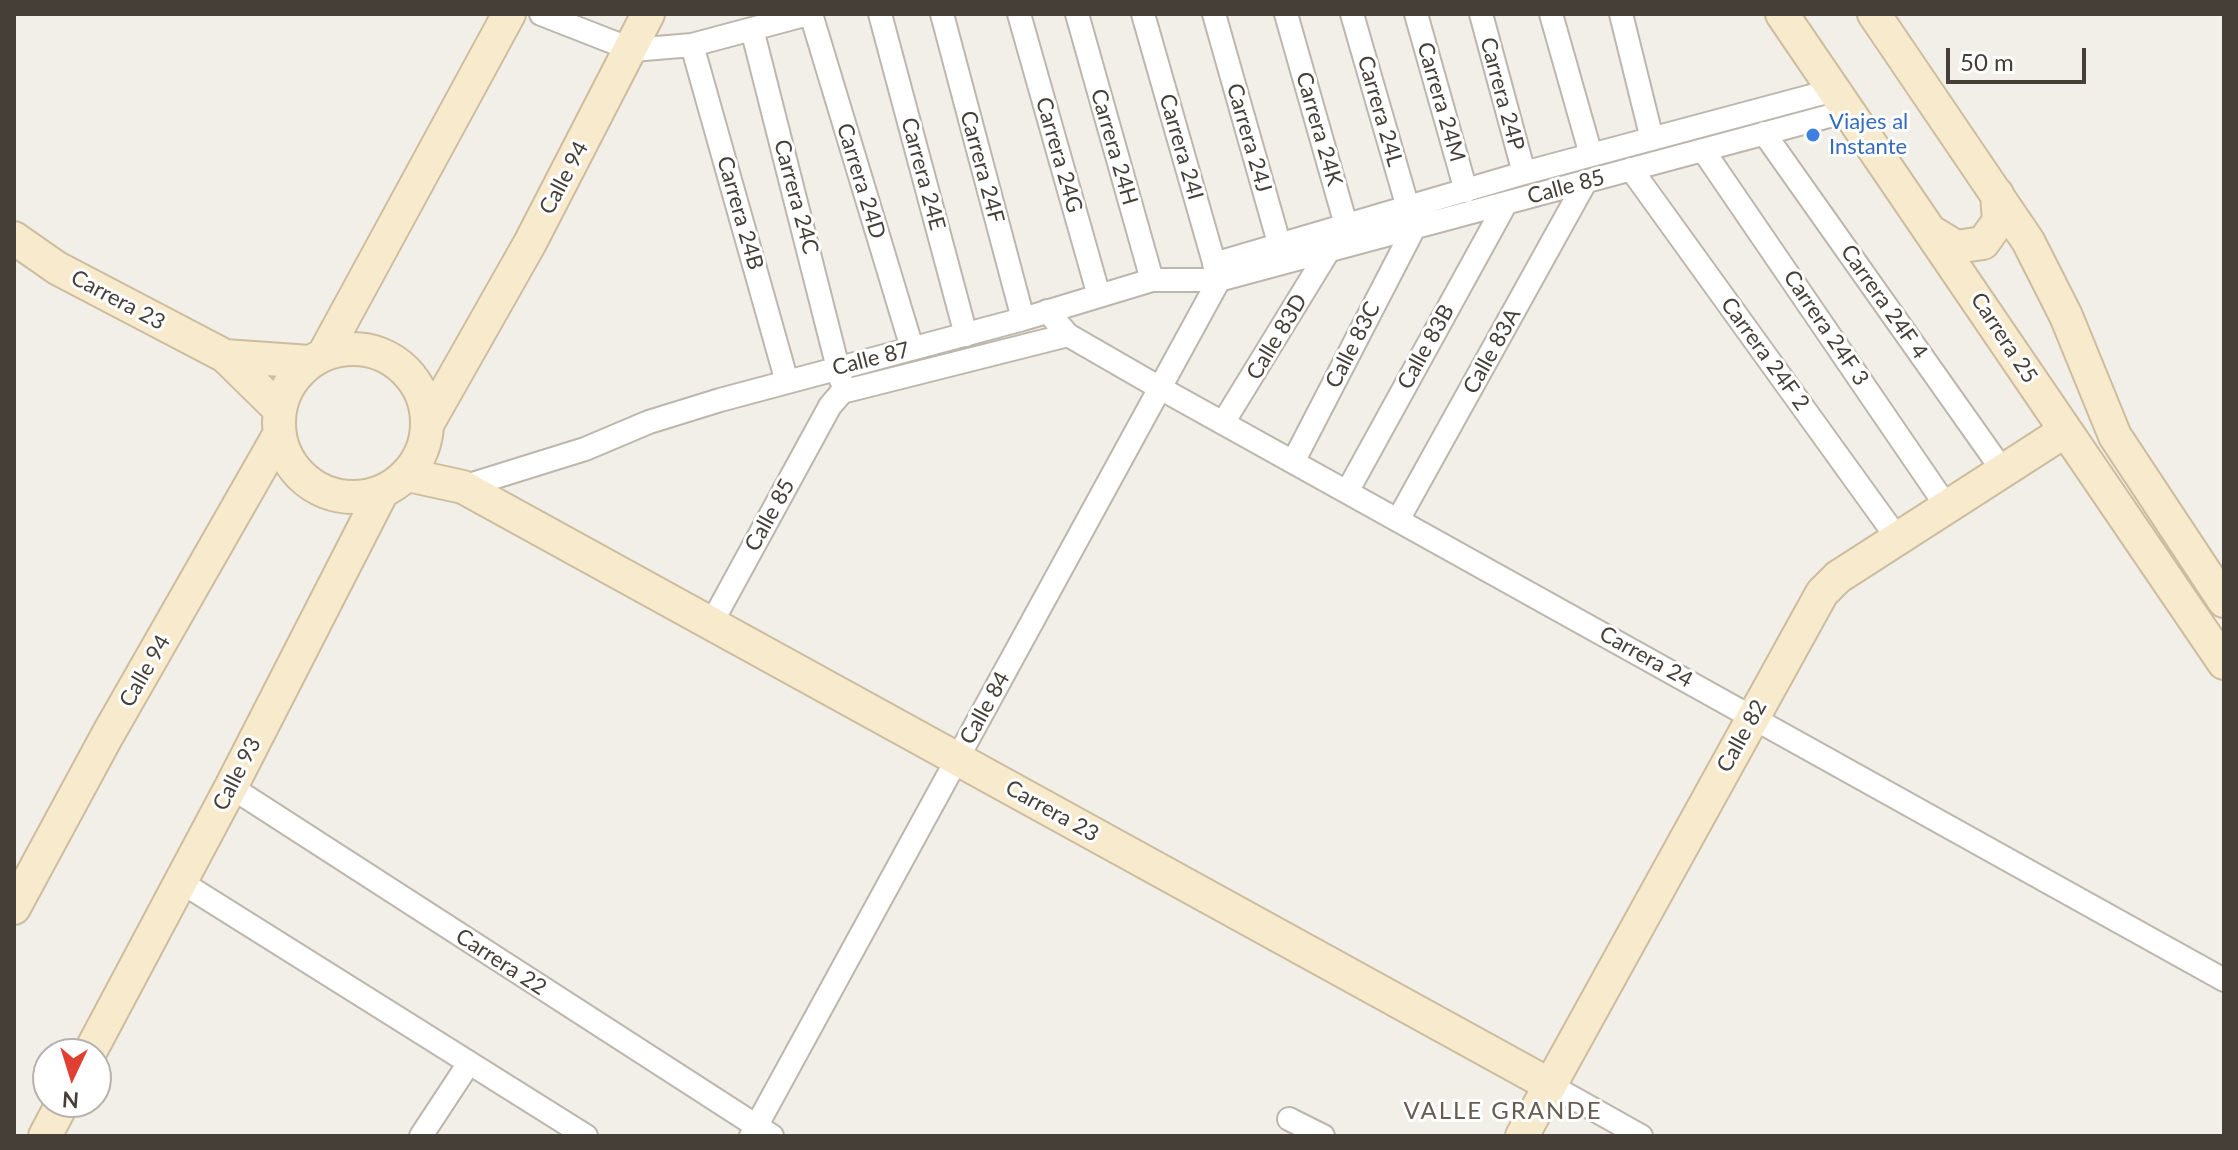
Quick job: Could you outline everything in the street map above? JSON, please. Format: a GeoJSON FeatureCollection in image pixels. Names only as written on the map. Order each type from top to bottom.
{"type":"FeatureCollection","features":[{"type":"Feature","properties":{"kind":"street"},"geometry":{"type":"LineString","coordinates":[[317,358],[348,349],[372,351],[395,361],[413,377],[425,399],[428,427],[422,455],[395,484],[356,498],[329,494],[305,481],[288,460],[279,422],[291,383],[317,358],[509,14]]}},
{"type":"Feature","properties":{"kind":"street"},"geometry":{"type":"LineString","coordinates":[[541,14],[633,50],[692,45],[809,14]]}},
{"type":"Feature","properties":{"kind":"street","name":"Calle 94"},"geometry":{"type":"LineString","coordinates":[[428,427],[633,50],[648,14]]}},
{"type":"Feature","properties":{"kind":"street","name":"Carrera 24D"},"geometry":{"type":"LineString","coordinates":[[809,14],[912,348]]}},
{"type":"Feature","properties":{"kind":"street","name":"Carrera 24E"},"geometry":{"type":"LineString","coordinates":[[880,14],[966,335]]}},
{"type":"Feature","properties":{"kind":"street","name":"Carrera 24F"},"geometry":{"type":"LineString","coordinates":[[942,14],[1023,319]]}},
{"type":"Feature","properties":{"kind":"street","name":"Carrera 24G"},"geometry":{"type":"LineString","coordinates":[[1019,14],[1099,296]]}},
{"type":"Feature","properties":{"kind":"street","name":"Carrera 24H"},"geometry":{"type":"LineString","coordinates":[[1077,14],[1152,280]]}},
{"type":"Feature","properties":{"kind":"street","name":"Carrera 24I"},"geometry":{"type":"LineString","coordinates":[[1143,14],[1216,272]]}},
{"type":"Feature","properties":{"kind":"street","name":"Carrera 24J"},"geometry":{"type":"LineString","coordinates":[[1214,14],[1282,254]]}},
{"type":"Feature","properties":{"kind":"street","name":"Carrera 24K"},"geometry":{"type":"LineString","coordinates":[[1286,14],[1349,236]]}},
{"type":"Feature","properties":{"kind":"street","name":"Carrera 24L"},"geometry":{"type":"LineString","coordinates":[[1352,14],[1411,218]]}},
{"type":"Feature","properties":{"kind":"street","name":"Carrera 24M"},"geometry":{"type":"LineString","coordinates":[[1416,14],[1466,191]]}},
{"type":"Feature","properties":{"kind":"street","name":"Carrera 24P"},"geometry":{"type":"LineString","coordinates":[[1481,14],[1524,173]]}},
{"type":"Feature","properties":{"kind":"street"},"geometry":{"type":"LineString","coordinates":[[1551,14],[1591,155]]}},
{"type":"Feature","properties":{"kind":"street"},"geometry":{"type":"LineString","coordinates":[[1621,14],[1652,139]]}},
{"type":"Feature","properties":{"kind":"street","name":"Carrera 25"},"geometry":{"type":"LineString","coordinates":[[1782,14],[2224,663]]}},
{"type":"Feature","properties":{"kind":"street"},"geometry":{"type":"LineString","coordinates":[[1874,14],[1997,194],[2045,271],[2115,436],[2224,601]]}},
{"type":"Feature","properties":{"kind":"street","name":"Carrera 24C"},"geometry":{"type":"LineString","coordinates":[[752,29],[840,366],[836,399]]}},
{"type":"Feature","properties":{"kind":"street","name":"Carrera 24B"},"geometry":{"type":"LineString","coordinates":[[692,45],[787,382]]}},
{"type":"Feature","properties":{"kind":"street"},"geometry":{"type":"LineString","coordinates":[[1411,218],[1466,191],[1524,173],[1652,139],[1841,100]]}},
{"type":"Feature","properties":{"kind":"street","name":"Calle 85"},"geometry":{"type":"LineString","coordinates":[[1282,254],[1329,250],[1349,236],[1411,218],[1506,203],[1703,150],[1764,133],[1841,100]]}},
{"type":"Feature","properties":{"kind":"street","name":"Carrera 24F 4"},"geometry":{"type":"LineString","coordinates":[[1764,133],[2003,471]]}},
{"type":"Feature","properties":{"kind":"street","name":"Carrera 24F 3"},"geometry":{"type":"LineString","coordinates":[[1703,150],[1947,507]]}},
{"type":"Feature","properties":{"kind":"street","name":"Carrera 24F 2"},"geometry":{"type":"LineString","coordinates":[[1631,169],[1898,539]]}},
{"type":"Feature","properties":{"kind":"street","name":"Calle 83A"},"geometry":{"type":"LineString","coordinates":[[1398,520],[1586,181]]}},
{"type":"Feature","properties":{"kind":"street"},"geometry":{"type":"LineString","coordinates":[[1933,233],[1956,247],[1983,243],[1999,221],[1997,194]]}},
{"type":"Feature","properties":{"kind":"street","name":"Calle 83B"},"geometry":{"type":"LineString","coordinates":[[1347,492],[1506,203]]}},
{"type":"Feature","properties":{"kind":"street","name":"Calle 83C"},"geometry":{"type":"LineString","coordinates":[[1293,462],[1411,218]]}},
{"type":"Feature","properties":{"kind":"street"},"geometry":{"type":"LineString","coordinates":[[1282,254],[1349,236]]}},
{"type":"Feature","properties":{"kind":"street","name":"Carrera 23"},"geometry":{"type":"LineString","coordinates":[[14,238],[57,268],[225,356],[279,422]]}},
{"type":"Feature","properties":{"kind":"street","name":"Calle 83D"},"geometry":{"type":"LineString","coordinates":[[1223,423],[1329,250]]}},
{"type":"Feature","properties":{"kind":"street","name":"Calle 87"},"geometry":{"type":"LineString","coordinates":[[463,487],[585,449],[649,422],[840,366],[966,335],[1152,280],[1216,272],[1282,254]]}},
{"type":"Feature","properties":{"kind":"street","name":"Calle 84"},"geometry":{"type":"LineString","coordinates":[[760,1133],[957,759],[1160,388],[1216,272]]}},
{"type":"Feature","properties":{"kind":"street","name":"Carrera 24"},"geometry":{"type":"LineString","coordinates":[[1047,311],[1068,335],[1160,388],[2224,980]]}},
{"type":"Feature","properties":{"kind":"street"},"geometry":{"type":"LineString","coordinates":[[836,399],[1068,335]]}},
{"type":"Feature","properties":{"kind":"street","name":"Carrera 23"},"geometry":{"type":"LineString","coordinates":[[225,356],[317,358]]}},
{"type":"Feature","properties":{"kind":"street","name":"Calle 85"},"geometry":{"type":"LineString","coordinates":[[711,624],[836,399]]}},
{"type":"Feature","properties":{"kind":"street","name":"Calle 94"},"geometry":{"type":"LineString","coordinates":[[14,908],[279,422]]}},
{"type":"Feature","properties":{"kind":"street","name":"Carrera 23"},"geometry":{"type":"LineString","coordinates":[[428,427],[463,487]]}},
{"type":"Feature","properties":{"kind":"street","name":"Calle 82"},"geometry":{"type":"LineString","coordinates":[[1522,1136],[1822,593],[1838,577],[2065,431]]}},
{"type":"Feature","properties":{"kind":"street","name":"Carrera 23"},"geometry":{"type":"LineString","coordinates":[[395,484],[463,487],[1641,1136]]}},
{"type":"Feature","properties":{"kind":"street","name":"Calle 93"},"geometry":{"type":"LineString","coordinates":[[98,1038],[395,484]]}},
{"type":"Feature","properties":{"kind":"street","name":"Carrera 22"},"geometry":{"type":"LineString","coordinates":[[231,787],[760,1133]]}},
{"type":"Feature","properties":{"kind":"street"},"geometry":{"type":"LineString","coordinates":[[181,882],[586,1136]]}},
{"type":"Feature","properties":{"kind":"street"},"geometry":{"type":"LineString","coordinates":[[421,1136],[469,1063]]}},
{"type":"Feature","properties":{"kind":"street"},"geometry":{"type":"LineString","coordinates":[[45,1136],[55,1118]]}},
{"type":"Feature","properties":{"kind":"street"},"geometry":{"type":"LineString","coordinates":[[1289,1119],[1323,1136]]}},
{"type":"Feature","properties":{"kind":"place","name":"Viajes al Instante"},"geometry":{"type":"Point","coordinates":[1813,135]}},
{"type":"Feature","properties":{"kind":"district","name":"VALLE GRANDE"},"geometry":{"type":"Point","coordinates":[1503,1111]}}]}
